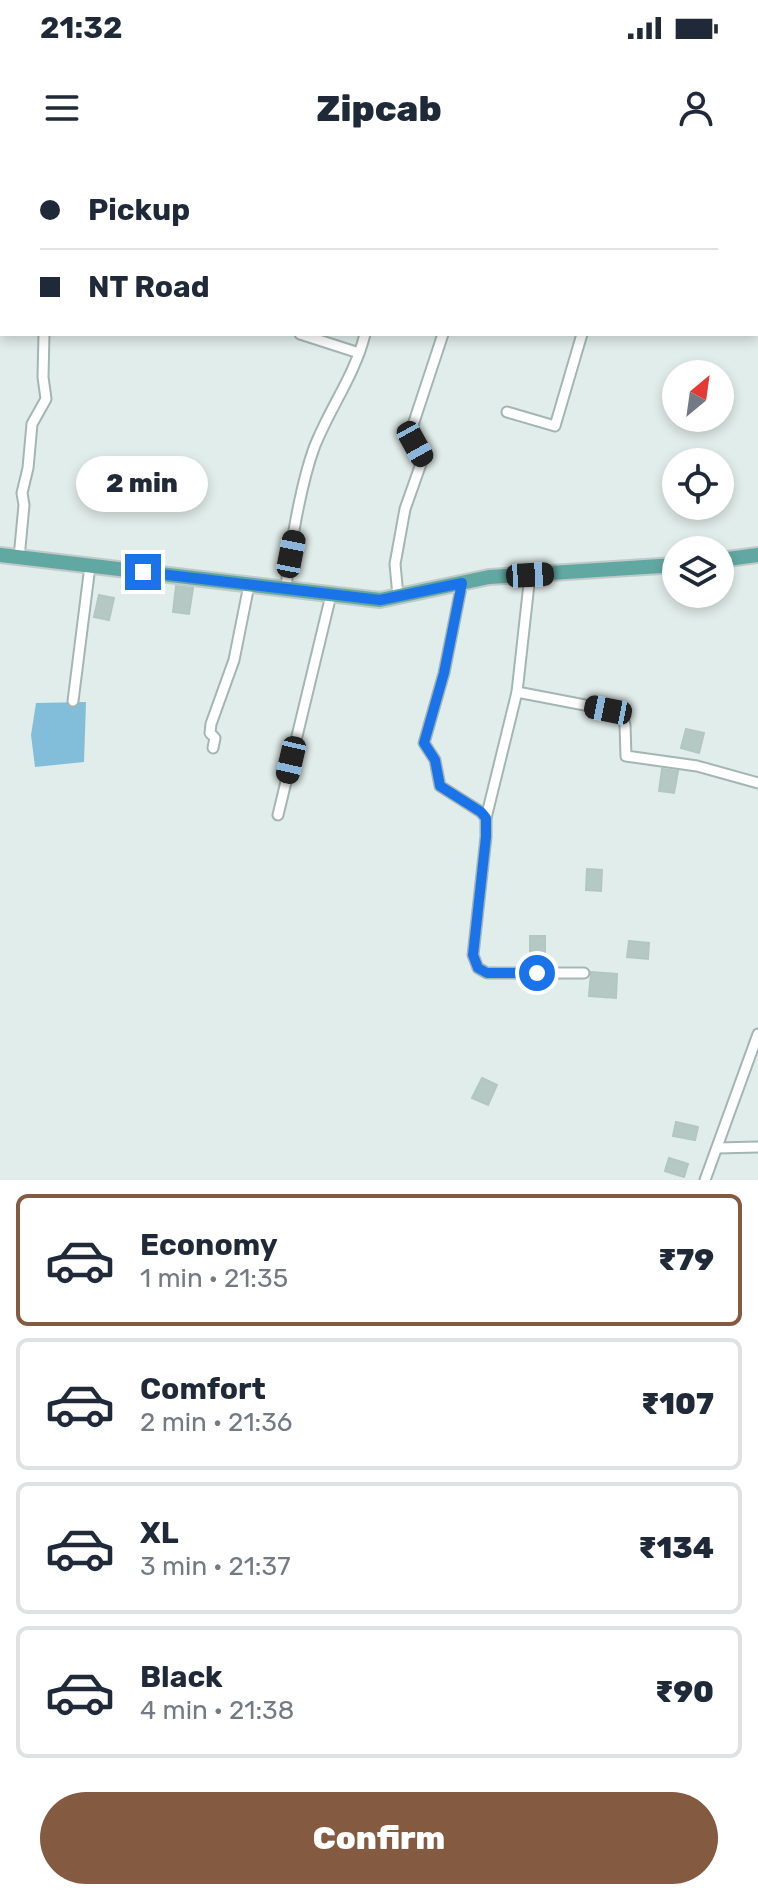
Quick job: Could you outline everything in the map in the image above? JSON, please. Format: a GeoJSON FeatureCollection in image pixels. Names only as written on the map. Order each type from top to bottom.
{"type":"FeatureCollection","features":[{"type":"Feature","properties":{"kind":"main road"},"geometry":{"type":"LineString","coordinates":[[0,555],[380,600],[489,577],[662,566]]}},
{"type":"Feature","properties":{"kind":"main road"},"geometry":{"type":"LineString","coordinates":[[734,558],[758,555]]}},
{"type":"Feature","properties":{"kind":"street"},"geometry":{"type":"LineString","coordinates":[[19,558],[24,505],[22,493],[32,424],[46,399],[44,336]]}},
{"type":"Feature","properties":{"kind":"street"},"geometry":{"type":"LineString","coordinates":[[306,336],[359,353]]}},
{"type":"Feature","properties":{"kind":"street"},"geometry":{"type":"LineString","coordinates":[[286,589],[314,448],[364,336]]}},
{"type":"Feature","properties":{"kind":"street"},"geometry":{"type":"LineString","coordinates":[[398,596],[395,564],[405,509],[423,458],[409,437],[442,336]]}},
{"type":"Feature","properties":{"kind":"street"},"geometry":{"type":"LineString","coordinates":[[507,412],[555,426],[581,336]]}},
{"type":"Feature","properties":{"kind":"street"},"geometry":{"type":"LineString","coordinates":[[73,701],[90,566]]}},
{"type":"Feature","properties":{"kind":"street"},"geometry":{"type":"LineString","coordinates":[[530,575],[517,692],[486,818],[473,955],[478,968],[487,973],[584,973]]}},
{"type":"Feature","properties":{"kind":"street"},"geometry":{"type":"LineString","coordinates":[[462,583],[444,673],[424,743],[435,760],[440,786],[486,818]]}},
{"type":"Feature","properties":{"kind":"street"},"geometry":{"type":"LineString","coordinates":[[213,748],[215,738],[210,733],[211,724],[234,660],[249,585]]}},
{"type":"Feature","properties":{"kind":"street"},"geometry":{"type":"LineString","coordinates":[[278,815],[331,595]]}},
{"type":"Feature","properties":{"kind":"street"},"geometry":{"type":"LineString","coordinates":[[517,692],[621,712],[625,725],[626,756],[697,766],[758,783]]}},
{"type":"Feature","properties":{"kind":"street"},"geometry":{"type":"LineString","coordinates":[[705,1180],[758,1034]]}},
{"type":"Feature","properties":{"kind":"street"},"geometry":{"type":"LineString","coordinates":[[717,1148],[758,1147]]}},
{"type":"Feature","properties":{"kind":"water"},"geometry":{"type":"Polygon","coordinates":[[[86,702],[84,762],[35,767],[31,735],[36,703],[86,702]]]}},
{"type":"Feature","properties":{"kind":"building"},"geometry":{"type":"Polygon","coordinates":[[[176,586],[193,588],[189,614],[173,612],[176,586]]]}},
{"type":"Feature","properties":{"kind":"building"},"geometry":{"type":"Polygon","coordinates":[[[99,595],[114,598],[109,620],[94,617],[99,595]]]}},
{"type":"Feature","properties":{"kind":"building"},"geometry":{"type":"Polygon","coordinates":[[[686,729],[704,733],[699,753],[681,748],[686,729]]]}},
{"type":"Feature","properties":{"kind":"building"},"geometry":{"type":"Polygon","coordinates":[[[662,769],[678,771],[674,793],[659,791],[662,769]]]}},
{"type":"Feature","properties":{"kind":"building"},"geometry":{"type":"Polygon","coordinates":[[[587,869],[602,870],[601,891],[586,890],[587,869]]]}},
{"type":"Feature","properties":{"kind":"building"},"geometry":{"type":"Polygon","coordinates":[[[530,936],[545,936],[545,952],[530,952],[530,936]]]}},
{"type":"Feature","properties":{"kind":"building"},"geometry":{"type":"Polygon","coordinates":[[[629,941],[649,943],[648,959],[627,957],[629,941]]]}},
{"type":"Feature","properties":{"kind":"building"},"geometry":{"type":"Polygon","coordinates":[[[591,972],[617,974],[616,998],[589,996],[591,972]]]}},
{"type":"Feature","properties":{"kind":"building"},"geometry":{"type":"Polygon","coordinates":[[[482,1078],[497,1085],[488,1105],[472,1098],[482,1078]]]}},
{"type":"Feature","properties":{"kind":"building"},"geometry":{"type":"Polygon","coordinates":[[[676,1122],[698,1127],[695,1140],[673,1136],[676,1122]]]}},
{"type":"Feature","properties":{"kind":"building"},"geometry":{"type":"Polygon","coordinates":[[[669,1158],[688,1164],[684,1177],[665,1171],[669,1158]]]}},
{"type":"Feature","properties":{"kind":"route"},"geometry":{"type":"LineString","coordinates":[[143,572],[380,600],[462,583],[444,673],[424,743],[435,760],[440,786],[486,818],[473,955],[478,968],[487,973],[537,973]]}}]}
